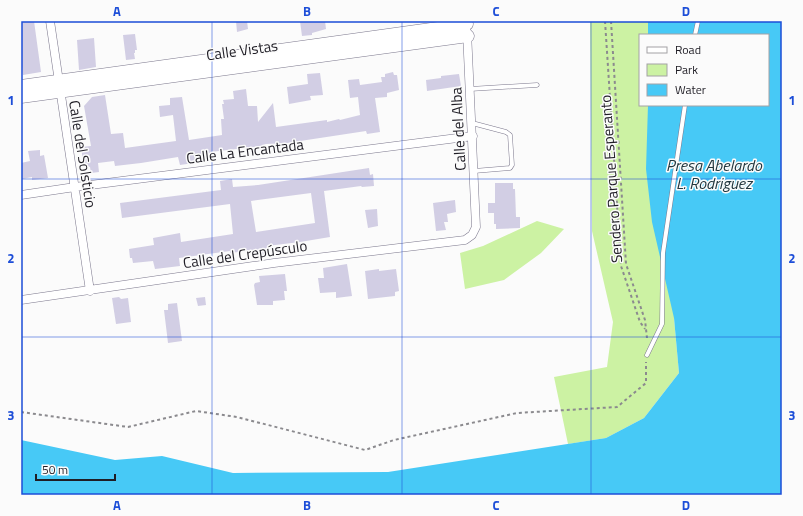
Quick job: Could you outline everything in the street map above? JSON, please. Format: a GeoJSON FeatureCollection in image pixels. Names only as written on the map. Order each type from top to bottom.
{"type":"FeatureCollection","features":[{"type":"Feature","properties":{"kind":"street","name":"Calle del Solsticio"},"geometry":{"type":"LineString","coordinates":[[50,21],[90,290]]}},
{"type":"Feature","properties":{"kind":"street","name":"Calle Vistas"},"geometry":{"type":"LineString","coordinates":[[327,49],[467,22]]}},
{"type":"Feature","properties":{"kind":"street","name":"Calle del Alba"},"geometry":{"type":"LineString","coordinates":[[467,22],[476,227],[472,235]]}},
{"type":"Feature","properties":{"kind":"street","name":"Calle Vistas"},"geometry":{"type":"LineString","coordinates":[[21,86],[59,85],[327,49],[468,36]]}},
{"type":"Feature","properties":{"kind":"street","name":"Calle Vistas"},"geometry":{"type":"LineString","coordinates":[[21,97],[59,85]]}},
{"type":"Feature","properties":{"kind":"street","name":"Calle La Encantada"},"geometry":{"type":"LineString","coordinates":[[21,195],[473,136]]}},
{"type":"Feature","properties":{"kind":"street","name":"Calle del Crepúsculo"},"geometry":{"type":"LineString","coordinates":[[21,300],[274,263],[465,240],[472,235]]}},
{"type":"Feature","properties":{"kind":"lane"},"geometry":{"type":"LineString","coordinates":[[695,34],[698,21]]}},
{"type":"Feature","properties":{"kind":"lane"},"geometry":{"type":"LineString","coordinates":[[470,88],[537,85]]}},
{"type":"Feature","properties":{"kind":"lane"},"geometry":{"type":"LineString","coordinates":[[647,355],[662,324],[663,253],[685,106]]}},
{"type":"Feature","properties":{"kind":"lane"},"geometry":{"type":"LineString","coordinates":[[472,123],[506,132],[510,135],[512,165],[510,168],[474,171]]}},
{"type":"Feature","properties":{"kind":"path","name":"Sendero Parque Esperanto"},"geometry":{"type":"LineString","coordinates":[[605,21],[621,266],[640,322],[646,330]]}},
{"type":"Feature","properties":{"kind":"path","name":"Sendero Parque Esperanto"},"geometry":{"type":"LineString","coordinates":[[611,21],[626,264],[645,320],[646,330]]}},
{"type":"Feature","properties":{"kind":"path"},"geometry":{"type":"LineString","coordinates":[[21,412],[128,427],[196,411],[237,417],[366,450],[394,440],[517,413],[617,407],[646,383],[646,330]]}},
{"type":"Feature","properties":{"kind":"green space"},"geometry":{"type":"Polygon","coordinates":[[[590,21],[715,21],[713,34],[639,34],[639,106],[703,106],[674,318],[679,373],[644,418],[606,438],[568,444],[554,377],[607,367],[613,322],[592,231],[590,21]]]}},
{"type":"Feature","properties":{"kind":"green space"},"geometry":{"type":"Polygon","coordinates":[[[537,221],[564,229],[541,253],[504,280],[465,289],[460,253],[483,246],[537,221]]]}},
{"type":"Feature","properties":{"kind":"water","name":"Presa Abelardo L. Rodriguez"},"geometry":{"type":"Polygon","coordinates":[[[648,21],[782,21],[782,495],[21,495],[21,440],[115,460],[162,456],[233,473],[388,472],[606,438],[644,418],[679,373],[674,318],[652,222],[646,169],[648,106],[769,106],[769,34],[648,34],[648,21]]]}},
{"type":"Feature","properties":{"kind":"building"},"geometry":{"type":"Polygon","coordinates":[[[21,21],[34,21],[41,72],[23,75],[21,58],[21,21]]]}},
{"type":"Feature","properties":{"kind":"building"},"geometry":{"type":"Polygon","coordinates":[[[236,21],[247,21],[248,29],[237,32],[236,21]]]}},
{"type":"Feature","properties":{"kind":"building"},"geometry":{"type":"Polygon","coordinates":[[[300,21],[325,21],[326,29],[312,33],[312,35],[302,36],[300,21]]]}},
{"type":"Feature","properties":{"kind":"building"},"geometry":{"type":"Polygon","coordinates":[[[135,34],[137,50],[135,50],[134,53],[135,59],[126,60],[123,35],[135,34]]]}},
{"type":"Feature","properties":{"kind":"building"},"geometry":{"type":"Polygon","coordinates":[[[94,38],[96,67],[79,70],[77,40],[94,38]]]}},
{"type":"Feature","properties":{"kind":"building"},"geometry":{"type":"Polygon","coordinates":[[[393,72],[394,75],[397,75],[399,90],[387,93],[387,97],[375,98],[380,132],[367,134],[366,131],[287,143],[266,144],[262,146],[210,152],[206,154],[207,161],[180,165],[178,157],[115,166],[114,161],[98,163],[99,172],[91,173],[90,167],[85,165],[83,161],[81,147],[91,146],[84,106],[92,97],[105,95],[111,134],[123,133],[125,148],[176,141],[173,115],[160,117],[159,106],[170,105],[170,98],[182,97],[189,140],[222,135],[221,119],[224,119],[222,104],[224,104],[223,100],[234,99],[233,91],[246,89],[248,106],[257,106],[258,122],[273,103],[276,127],[327,120],[327,122],[360,115],[358,97],[350,98],[348,80],[359,79],[360,85],[382,82],[381,77],[385,77],[385,74],[393,72]]]}},
{"type":"Feature","properties":{"kind":"building"},"geometry":{"type":"Polygon","coordinates":[[[320,73],[323,95],[310,96],[311,100],[289,104],[287,87],[308,84],[307,74],[320,73]]]}},
{"type":"Feature","properties":{"kind":"building"},"geometry":{"type":"Polygon","coordinates":[[[459,74],[461,86],[427,91],[426,80],[441,78],[441,76],[459,74]]]}},
{"type":"Feature","properties":{"kind":"building"},"geometry":{"type":"Polygon","coordinates":[[[40,150],[40,156],[44,155],[48,178],[32,180],[32,177],[22,179],[21,163],[30,161],[28,151],[40,150]]]}},
{"type":"Feature","properties":{"kind":"building"},"geometry":{"type":"Polygon","coordinates":[[[369,168],[370,175],[373,174],[374,186],[361,186],[324,191],[330,237],[267,246],[268,254],[256,256],[255,250],[230,253],[230,251],[179,258],[180,266],[155,269],[153,261],[133,263],[132,258],[130,258],[129,249],[154,245],[153,238],[180,233],[181,242],[233,234],[230,204],[122,218],[120,203],[221,190],[220,181],[232,179],[233,187],[258,185],[369,168]],[[311,193],[251,201],[256,232],[315,223],[311,193]]]}},
{"type":"Feature","properties":{"kind":"building"},"geometry":{"type":"Polygon","coordinates":[[[495,183],[513,183],[513,189],[515,189],[516,217],[520,217],[520,228],[496,229],[496,224],[494,224],[494,213],[488,213],[488,203],[495,203],[495,183]]]}},
{"type":"Feature","properties":{"kind":"building"},"geometry":{"type":"Polygon","coordinates":[[[455,200],[456,212],[447,214],[448,222],[444,222],[446,230],[436,231],[433,203],[455,200]]]}},
{"type":"Feature","properties":{"kind":"building"},"geometry":{"type":"Polygon","coordinates":[[[377,209],[378,226],[368,228],[365,210],[377,209]]]}},
{"type":"Feature","properties":{"kind":"building"},"geometry":{"type":"Polygon","coordinates":[[[347,264],[352,296],[336,298],[336,292],[320,293],[318,278],[324,278],[323,268],[347,264]]]}},
{"type":"Feature","properties":{"kind":"building"},"geometry":{"type":"Polygon","coordinates":[[[379,269],[379,271],[396,269],[399,291],[395,292],[395,296],[368,299],[365,271],[379,269]]]}},
{"type":"Feature","properties":{"kind":"building"},"geometry":{"type":"Polygon","coordinates":[[[285,274],[287,291],[284,291],[285,300],[273,301],[273,305],[257,305],[254,285],[255,283],[260,282],[259,276],[285,274]]]}},
{"type":"Feature","properties":{"kind":"building"},"geometry":{"type":"Polygon","coordinates":[[[119,297],[121,299],[128,298],[131,322],[116,324],[112,298],[119,297]]]}},
{"type":"Feature","properties":{"kind":"building"},"geometry":{"type":"Polygon","coordinates":[[[205,297],[206,305],[198,306],[196,298],[205,297]]]}},
{"type":"Feature","properties":{"kind":"building"},"geometry":{"type":"Polygon","coordinates":[[[177,303],[182,341],[168,343],[164,310],[168,310],[168,304],[177,303]]]}}]}
